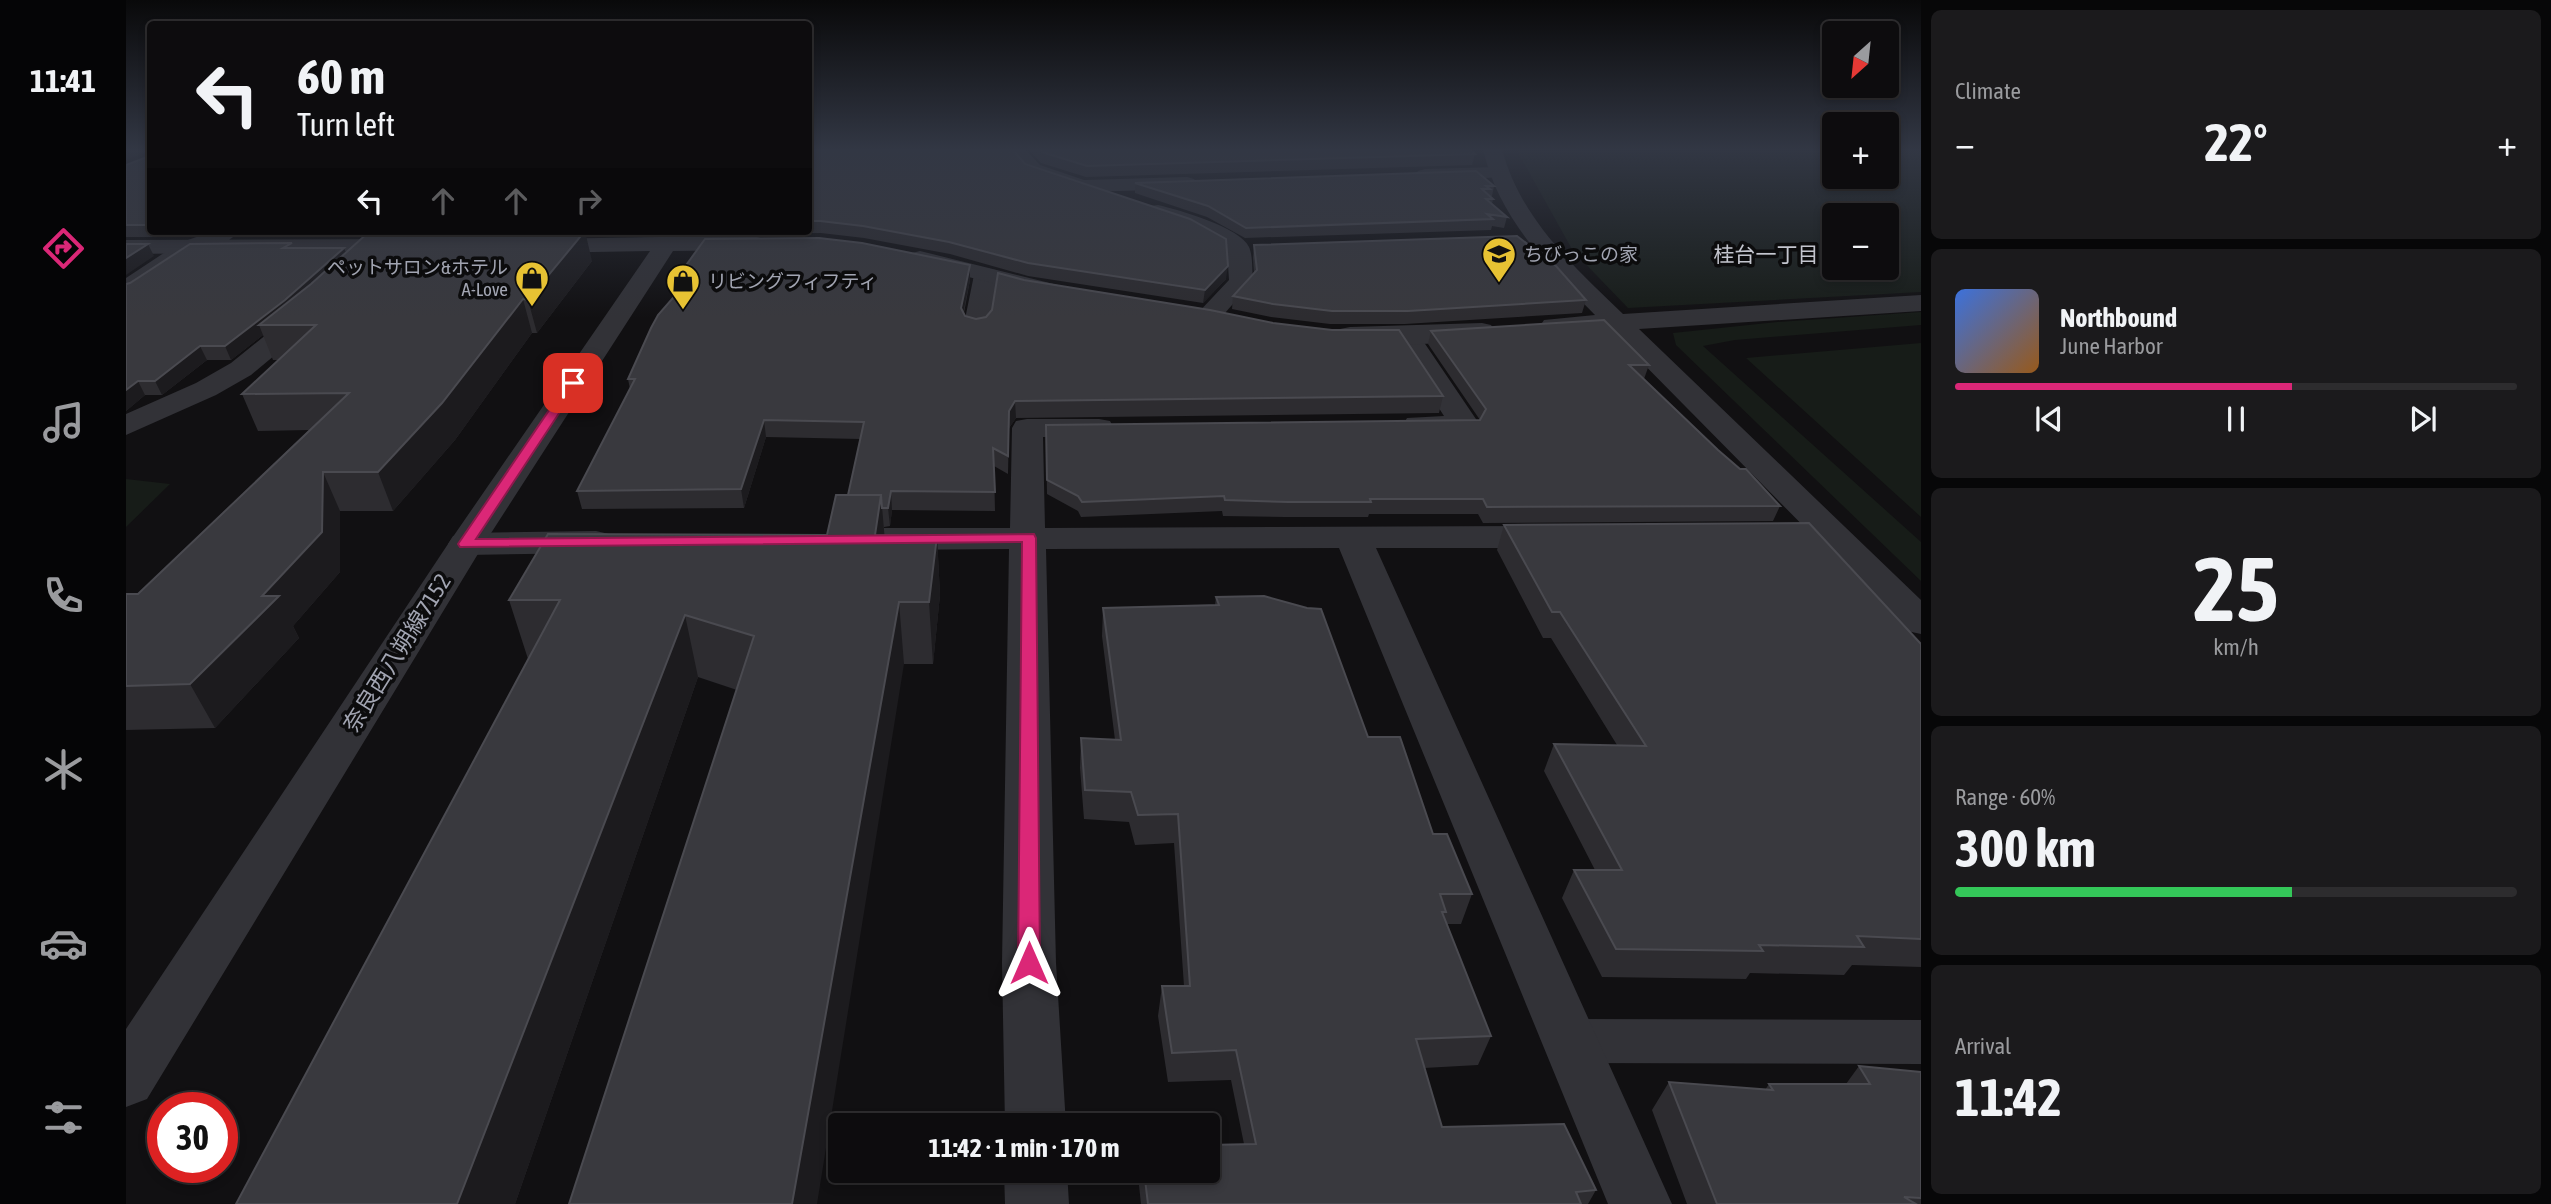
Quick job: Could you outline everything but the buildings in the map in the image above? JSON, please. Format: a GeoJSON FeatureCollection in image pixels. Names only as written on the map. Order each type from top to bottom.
{"type":"FeatureCollection","features":[{"type":"Feature","properties":{"kind":"street"},"geometry":{"type":"LineString","coordinates":[[1142,205],[1198,224],[1228,239],[1238,248],[1241,281],[1221,318],[1183,311]]}},
{"type":"Feature","properties":{"kind":"street"},"geometry":{"type":"LineString","coordinates":[[1511,205],[1524,239],[1557,263],[1921,622]]}},
{"type":"Feature","properties":{"kind":"street"},"geometry":{"type":"LineString","coordinates":[[126,289],[187,248],[213,241],[223,235]]}},
{"type":"Feature","properties":{"kind":"street"},"geometry":{"type":"LineString","coordinates":[[518,246],[670,238],[772,243]]}},
{"type":"Feature","properties":{"kind":"street","name":"奈良西八朔線7152"},"geometry":{"type":"LineString","coordinates":[[126,1080],[466,544],[670,238]]}},
{"type":"Feature","properties":{"kind":"street"},"geometry":{"type":"LineString","coordinates":[[354,273],[390,239]]}},
{"type":"Feature","properties":{"kind":"street"},"geometry":{"type":"LineString","coordinates":[[126,247],[187,248],[390,239],[424,246]]}},
{"type":"Feature","properties":{"kind":"street"},"geometry":{"type":"LineString","coordinates":[[1238,248],[1265,247]]}},
{"type":"Feature","properties":{"kind":"street"},"geometry":{"type":"LineString","coordinates":[[901,255],[949,264],[1024,286],[1077,295]]}},
{"type":"Feature","properties":{"kind":"street"},"geometry":{"type":"LineString","coordinates":[[977,324],[986,275]]}},
{"type":"Feature","properties":{"kind":"street"},"geometry":{"type":"LineString","coordinates":[[126,426],[205,390],[241,369],[324,301]]}},
{"type":"Feature","properties":{"kind":"street"},"geometry":{"type":"LineString","coordinates":[[1330,335],[1405,335],[1921,303]]}},
{"type":"Feature","properties":{"kind":"street"},"geometry":{"type":"LineString","coordinates":[[1383,426],[1465,425],[1405,335]]}},
{"type":"Feature","properties":{"kind":"street"},"geometry":{"type":"LineString","coordinates":[[1035,1113],[1029,963],[1027,428],[1137,428]]}},
{"type":"Feature","properties":{"kind":"street"},"geometry":{"type":"LineString","coordinates":[[1789,535],[1830,534]]}},
{"type":"Feature","properties":{"kind":"street"},"geometry":{"type":"LineString","coordinates":[[852,540],[1585,536]]}},
{"type":"Feature","properties":{"kind":"street"},"geometry":{"type":"LineString","coordinates":[[1353,538],[1640,1204]]}},
{"type":"Feature","properties":{"kind":"street"},"geometry":{"type":"LineString","coordinates":[[466,544],[633,542]]}},
{"type":"Feature","properties":{"kind":"street"},"geometry":{"type":"LineString","coordinates":[[1036,1183],[1037,1204]]}},
{"type":"Feature","properties":{"kind":"lane"},"geometry":{"type":"LineString","coordinates":[[1569,1041],[1921,1042]]}},
{"type":"Feature","properties":{"kind":"shaded area"},"geometry":{"type":"Polygon","coordinates":[[[1547,205],[1822,205],[1822,280],[1899,280],[1899,205],[1921,205],[1921,292],[1628,308],[1573,251],[1547,205]]]}},
{"type":"Feature","properties":{"kind":"shaded area"},"geometry":{"type":"Polygon","coordinates":[[[1921,312],[1921,325],[1735,340],[1703,346],[1921,542],[1921,581],[1676,345],[1673,333],[1777,322],[1921,312]]]}},
{"type":"Feature","properties":{"kind":"shaded area"},"geometry":{"type":"Polygon","coordinates":[[[1921,343],[1921,517],[1746,358],[1921,343]]]}},
{"type":"Feature","properties":{"kind":"shaded area"},"geometry":{"type":"Polygon","coordinates":[[[126,479],[170,484],[126,527],[126,479]]]}},
{"type":"Feature","properties":{"kind":"place","name":"ちびっこの家"},"geometry":{"type":"Point","coordinates":[1499,284]}},
{"type":"Feature","properties":{"kind":"place","name":"ペットサロン&ホテル A-Love"},"geometry":{"type":"Point","coordinates":[532,308]}},
{"type":"Feature","properties":{"kind":"place","name":"リビングフィフティ"},"geometry":{"type":"Point","coordinates":[683,311]}},
{"type":"Feature","properties":{"kind":"district","name":"桂台一丁目"},"geometry":{"type":"Point","coordinates":[1766,255]}},
{"type":"Feature","properties":{"kind":"route"},"geometry":{"type":"LineString","coordinates":[[573,383],[466,544],[1029,538],[1029,963]]}}]}
